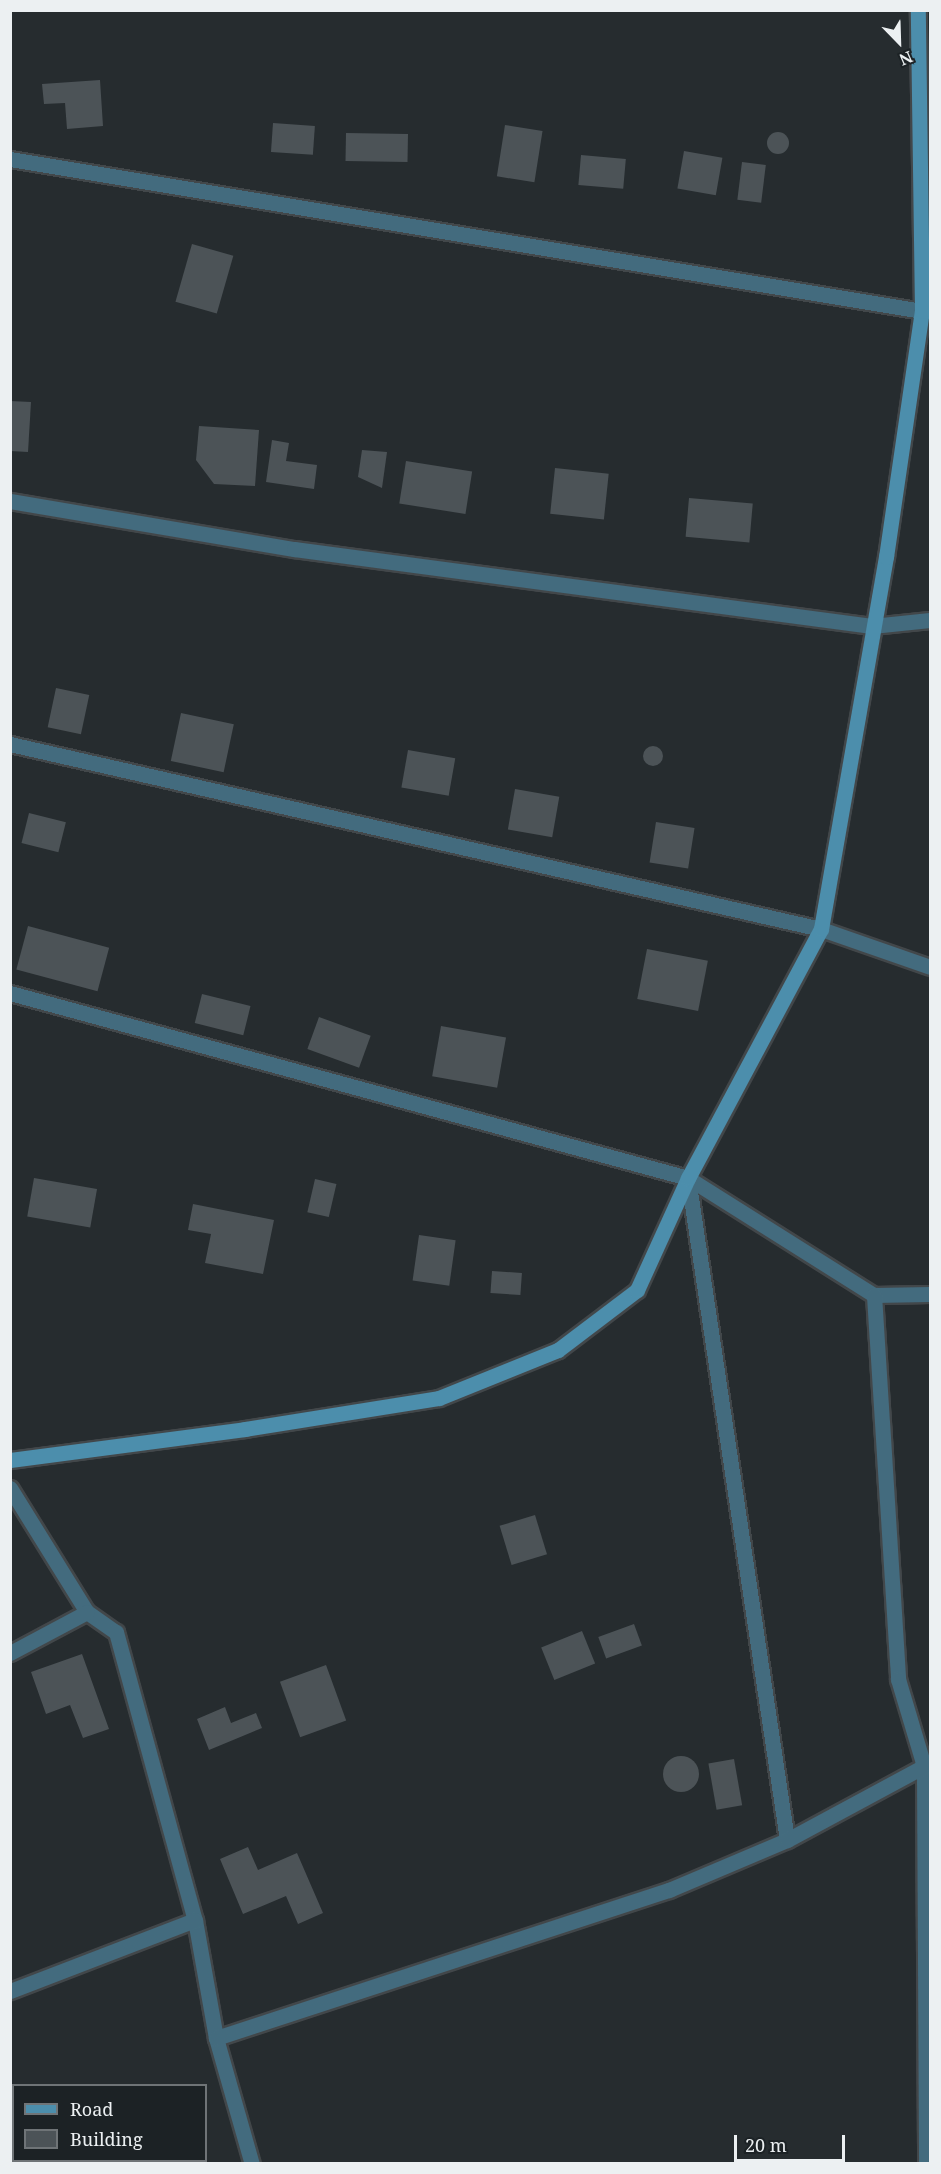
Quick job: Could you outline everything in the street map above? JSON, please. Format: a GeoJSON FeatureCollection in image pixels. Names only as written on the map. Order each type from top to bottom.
{"type":"FeatureCollection","features":[{"type":"Feature","properties":{"kind":"street"},"geometry":{"type":"LineString","coordinates":[[10,1460],[245,1429],[439,1398],[558,1350],[637,1290],[688,1178],[821,929],[872,626],[886,557],[922,311],[926,215],[918,10]]}},
{"type":"Feature","properties":{"kind":"street"},"geometry":{"type":"LineString","coordinates":[[10,159],[922,311]]}},
{"type":"Feature","properties":{"kind":"street"},"geometry":{"type":"LineString","coordinates":[[10,501],[294,549],[872,626],[930,620]]}},
{"type":"Feature","properties":{"kind":"street"},"geometry":{"type":"LineString","coordinates":[[10,744],[821,929],[930,967]]}},
{"type":"Feature","properties":{"kind":"street"},"geometry":{"type":"LineString","coordinates":[[10,993],[688,1178],[874,1295],[930,1294]]}},
{"type":"Feature","properties":{"kind":"street"},"geometry":{"type":"LineString","coordinates":[[688,1178],[787,1840]]}},
{"type":"Feature","properties":{"kind":"street"},"geometry":{"type":"LineString","coordinates":[[874,1295],[897,1679],[927,1765],[926,2163]]}},
{"type":"Feature","properties":{"kind":"street"},"geometry":{"type":"LineString","coordinates":[[10,1488],[87,1612],[116,1632],[195,1920],[216,2038],[252,2163]]}},
{"type":"Feature","properties":{"kind":"street"},"geometry":{"type":"LineString","coordinates":[[10,1653],[87,1612]]}},
{"type":"Feature","properties":{"kind":"street"},"geometry":{"type":"LineString","coordinates":[[216,2038],[669,1890],[787,1840],[927,1765]]}},
{"type":"Feature","properties":{"kind":"street"},"geometry":{"type":"LineString","coordinates":[[10,1991],[195,1920]]}},
{"type":"Feature","properties":{"kind":"building"},"geometry":{"type":"Polygon","coordinates":[[[100,80],[103,126],[67,129],[65,103],[44,104],[42,84],[100,80]]]}},
{"type":"Feature","properties":{"kind":"building"},"geometry":{"type":"Polygon","coordinates":[[[273,123],[315,126],[313,155],[271,152],[273,123]]]}},
{"type":"Feature","properties":{"kind":"building"},"geometry":{"type":"Polygon","coordinates":[[[505,125],[543,131],[534,182],[497,176],[505,125]]]}},
{"type":"Feature","properties":{"kind":"building"},"geometry":{"type":"Polygon","coordinates":[[[778,132],[786,135],[789,143],[786,151],[778,154],[770,151],[767,143],[770,135],[778,132]]]}},
{"type":"Feature","properties":{"kind":"building"},"geometry":{"type":"Polygon","coordinates":[[[346,133],[408,134],[408,162],[346,161],[346,133]]]}},
{"type":"Feature","properties":{"kind":"building"},"geometry":{"type":"Polygon","coordinates":[[[684,151],[722,158],[716,195],[677,188],[684,151]]]}},
{"type":"Feature","properties":{"kind":"building"},"geometry":{"type":"Polygon","coordinates":[[[581,155],[626,159],[623,189],[578,185],[581,155]]]}},
{"type":"Feature","properties":{"kind":"building"},"geometry":{"type":"Polygon","coordinates":[[[742,162],[766,165],[761,203],[737,200],[742,162]]]}},
{"type":"Feature","properties":{"kind":"building"},"geometry":{"type":"Polygon","coordinates":[[[192,244],[233,256],[217,314],[175,302],[192,244]]]}},
{"type":"Feature","properties":{"kind":"building"},"geometry":{"type":"Polygon","coordinates":[[[10,401],[31,402],[28,452],[10,451],[10,401]]]}},
{"type":"Feature","properties":{"kind":"building"},"geometry":{"type":"Polygon","coordinates":[[[199,426],[259,430],[255,486],[214,484],[196,460],[199,426]]]}},
{"type":"Feature","properties":{"kind":"building"},"geometry":{"type":"Polygon","coordinates":[[[272,440],[289,443],[286,461],[317,465],[314,489],[266,482],[272,440]]]}},
{"type":"Feature","properties":{"kind":"building"},"geometry":{"type":"Polygon","coordinates":[[[362,450],[387,452],[382,488],[358,477],[362,450]]]}},
{"type":"Feature","properties":{"kind":"building"},"geometry":{"type":"Polygon","coordinates":[[[406,461],[472,471],[465,514],[399,503],[406,461]]]}},
{"type":"Feature","properties":{"kind":"building"},"geometry":{"type":"Polygon","coordinates":[[[555,468],[609,474],[604,519],[550,514],[555,468]]]}},
{"type":"Feature","properties":{"kind":"building"},"geometry":{"type":"Polygon","coordinates":[[[689,498],[753,504],[749,542],[686,537],[689,498]]]}},
{"type":"Feature","properties":{"kind":"building"},"geometry":{"type":"Polygon","coordinates":[[[56,688],[89,695],[81,734],[48,727],[56,688]]]}},
{"type":"Feature","properties":{"kind":"building"},"geometry":{"type":"Polygon","coordinates":[[[181,713],[234,724],[224,772],[171,761],[181,713]]]}},
{"type":"Feature","properties":{"kind":"building"},"geometry":{"type":"Polygon","coordinates":[[[649,746],[657,746],[663,752],[663,760],[657,766],[649,766],[643,760],[643,752],[649,746]]]}},
{"type":"Feature","properties":{"kind":"building"},"geometry":{"type":"Polygon","coordinates":[[[408,750],[455,758],[449,796],[401,787],[408,750]]]}},
{"type":"Feature","properties":{"kind":"building"},"geometry":{"type":"Polygon","coordinates":[[[515,789],[559,797],[552,837],[508,829],[515,789]]]}},
{"type":"Feature","properties":{"kind":"building"},"geometry":{"type":"Polygon","coordinates":[[[29,813],[66,822],[58,852],[22,843],[29,813]]]}},
{"type":"Feature","properties":{"kind":"building"},"geometry":{"type":"Polygon","coordinates":[[[656,822],[695,828],[688,869],[650,862],[656,822]]]}},
{"type":"Feature","properties":{"kind":"building"},"geometry":{"type":"Polygon","coordinates":[[[28,926],[109,948],[97,991],[16,969],[28,926]]]}},
{"type":"Feature","properties":{"kind":"building"},"geometry":{"type":"Polygon","coordinates":[[[647,949],[708,961],[698,1011],[637,999],[647,949]]]}},
{"type":"Feature","properties":{"kind":"building"},"geometry":{"type":"Polygon","coordinates":[[[202,994],[251,1006],[243,1035],[195,1023],[202,994]]]}},
{"type":"Feature","properties":{"kind":"building"},"geometry":{"type":"Polygon","coordinates":[[[319,1017],[371,1036],[359,1068],[307,1049],[319,1017]]]}},
{"type":"Feature","properties":{"kind":"building"},"geometry":{"type":"Polygon","coordinates":[[[441,1026],[506,1037],[497,1088],[432,1076],[441,1026]]]}},
{"type":"Feature","properties":{"kind":"building"},"geometry":{"type":"Polygon","coordinates":[[[34,1178],[97,1189],[90,1228],[27,1216],[34,1178]]]}},
{"type":"Feature","properties":{"kind":"building"},"geometry":{"type":"Polygon","coordinates":[[[315,1179],[336,1184],[329,1217],[307,1212],[315,1179]]]}},
{"type":"Feature","properties":{"kind":"building"},"geometry":{"type":"Polygon","coordinates":[[[193,1204],[274,1220],[263,1274],[205,1263],[211,1234],[188,1230],[193,1204]]]}},
{"type":"Feature","properties":{"kind":"building"},"geometry":{"type":"Polygon","coordinates":[[[419,1235],[456,1240],[449,1286],[413,1281],[419,1235]]]}},
{"type":"Feature","properties":{"kind":"building"},"geometry":{"type":"Polygon","coordinates":[[[492,1271],[522,1273],[520,1295],[490,1293],[492,1271]]]}},
{"type":"Feature","properties":{"kind":"building"},"geometry":{"type":"Polygon","coordinates":[[[535,1515],[547,1554],[512,1565],[500,1526],[535,1515]]]}},
{"type":"Feature","properties":{"kind":"building"},"geometry":{"type":"Polygon","coordinates":[[[634,1624],[642,1646],[606,1659],[598,1637],[634,1624]]]}},
{"type":"Feature","properties":{"kind":"building"},"geometry":{"type":"Polygon","coordinates":[[[582,1631],[595,1663],[554,1680],[541,1647],[582,1631]]]}},
{"type":"Feature","properties":{"kind":"building"},"geometry":{"type":"Polygon","coordinates":[[[82,1654],[109,1729],[83,1738],[70,1705],[46,1714],[31,1672],[82,1654]]]}},
{"type":"Feature","properties":{"kind":"building"},"geometry":{"type":"Polygon","coordinates":[[[326,1665],[346,1720],[300,1737],[280,1682],[326,1665]]]}},
{"type":"Feature","properties":{"kind":"building"},"geometry":{"type":"Polygon","coordinates":[[[225,1707],[231,1723],[256,1713],[262,1728],[209,1750],[197,1719],[225,1707]]]}},
{"type":"Feature","properties":{"kind":"building"},"geometry":{"type":"Polygon","coordinates":[[[681,1756],[694,1761],[699,1774],[694,1787],[681,1792],[668,1787],[663,1774],[668,1761],[681,1756]]]}},
{"type":"Feature","properties":{"kind":"building"},"geometry":{"type":"Polygon","coordinates":[[[734,1759],[742,1805],[717,1810],[708,1764],[734,1759]]]}},
{"type":"Feature","properties":{"kind":"building"},"geometry":{"type":"Polygon","coordinates":[[[248,1847],[258,1870],[297,1853],[323,1913],[298,1924],[286,1896],[243,1914],[220,1859],[248,1847]]]}}]}
